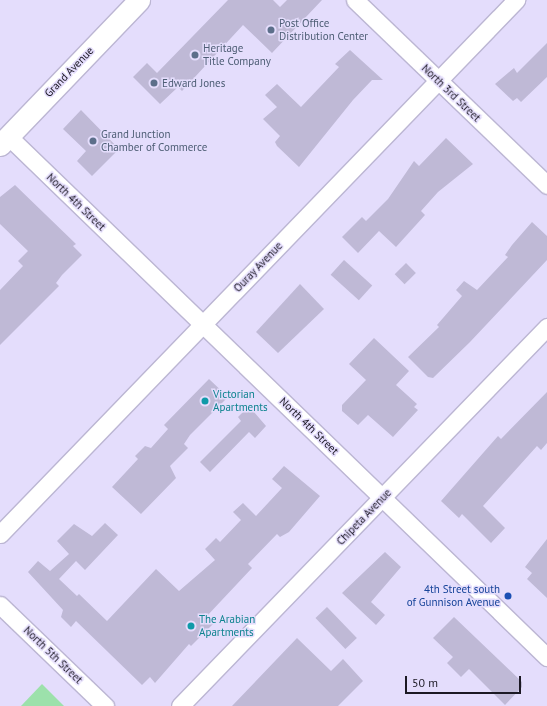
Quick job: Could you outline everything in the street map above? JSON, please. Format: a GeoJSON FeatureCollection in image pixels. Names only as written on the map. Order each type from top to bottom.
{"type":"FeatureCollection","features":[{"type":"Feature","properties":{"kind":"main road","name":"Grand Avenue"},"geometry":{"type":"LineString","coordinates":[[3,137],[139,0]]}},
{"type":"Feature","properties":{"kind":"street","name":"North 3rd Street"},"geometry":{"type":"LineString","coordinates":[[355,0],[547,185]]}},
{"type":"Feature","properties":{"kind":"street","name":"Ouray Avenue"},"geometry":{"type":"LineString","coordinates":[[0,534],[516,0]]}},
{"type":"Feature","properties":{"kind":"street","name":"North 4th Street"},"geometry":{"type":"LineString","coordinates":[[3,137],[203,324],[547,657]]}},
{"type":"Feature","properties":{"kind":"street","name":"Chipeta Avenue"},"geometry":{"type":"LineString","coordinates":[[180,706],[547,327]]}},
{"type":"Feature","properties":{"kind":"street","name":"North 5th Street"},"geometry":{"type":"LineString","coordinates":[[0,604],[105,706]]}},
{"type":"Feature","properties":{"kind":"green space"},"geometry":{"type":"Polygon","coordinates":[[[42,684],[64,706],[21,706],[42,684]]]}},
{"type":"Feature","properties":{"kind":"building"},"geometry":{"type":"Polygon","coordinates":[[[228,0],[273,0],[280,7],[287,0],[322,0],[272,53],[243,25],[182,91],[178,87],[160,104],[133,77],[147,63],[157,73],[228,0]]]}},
{"type":"Feature","properties":{"kind":"building"},"geometry":{"type":"Polygon","coordinates":[[[547,43],[547,77],[521,102],[517,98],[513,101],[495,84],[514,68],[517,73],[547,43]]]}},
{"type":"Feature","properties":{"kind":"building"},"geometry":{"type":"Polygon","coordinates":[[[350,50],[383,80],[372,80],[353,100],[299,167],[277,146],[275,142],[280,136],[263,119],[277,107],[265,95],[277,84],[301,107],[339,67],[335,64],[350,50]]]}},
{"type":"Feature","properties":{"kind":"building","name":"Grand Junction Chamber of Commerce"},"geometry":{"type":"Polygon","coordinates":[[[81,110],[119,149],[92,176],[77,161],[86,151],[63,129],[81,110]]]}},
{"type":"Feature","properties":{"kind":"building"},"geometry":{"type":"Polygon","coordinates":[[[446,138],[473,164],[438,192],[421,211],[425,215],[396,247],[379,231],[358,253],[342,237],[362,217],[366,221],[388,199],[414,161],[419,166],[446,138]]]}},
{"type":"Feature","properties":{"kind":"building"},"geometry":{"type":"Polygon","coordinates":[[[15,185],[76,244],[73,246],[82,255],[56,283],[59,286],[0,345],[0,290],[23,266],[18,261],[28,251],[0,224],[0,197],[15,185]]]}},
{"type":"Feature","properties":{"kind":"building"},"geometry":{"type":"Polygon","coordinates":[[[532,222],[547,236],[547,260],[470,342],[433,378],[428,377],[408,357],[439,327],[437,325],[462,296],[456,290],[464,281],[477,290],[508,257],[505,255],[532,222]]]}},
{"type":"Feature","properties":{"kind":"building"},"geometry":{"type":"Polygon","coordinates":[[[344,260],[372,285],[359,300],[331,275],[344,260]]]}},
{"type":"Feature","properties":{"kind":"building"},"geometry":{"type":"Polygon","coordinates":[[[406,263],[416,273],[405,284],[395,274],[406,263]]]}},
{"type":"Feature","properties":{"kind":"building"},"geometry":{"type":"Polygon","coordinates":[[[300,284],[324,309],[278,353],[256,332],[300,284]]]}},
{"type":"Feature","properties":{"kind":"building"},"geometry":{"type":"Polygon","coordinates":[[[374,338],[409,371],[396,385],[417,404],[414,407],[418,410],[393,437],[368,415],[358,425],[342,411],[342,405],[366,380],[349,364],[374,338]]]}},
{"type":"Feature","properties":{"kind":"building"},"geometry":{"type":"Polygon","coordinates":[[[209,379],[228,397],[190,435],[184,444],[188,448],[170,466],[176,478],[141,514],[112,487],[138,459],[135,456],[145,446],[151,448],[168,429],[164,425],[209,379]]]}},
{"type":"Feature","properties":{"kind":"building"},"geometry":{"type":"Polygon","coordinates":[[[547,392],[547,443],[541,450],[537,446],[483,506],[505,528],[491,543],[462,514],[459,518],[441,501],[498,436],[501,439],[547,392]]]}},
{"type":"Feature","properties":{"kind":"building"},"geometry":{"type":"Polygon","coordinates":[[[249,406],[266,426],[255,438],[249,432],[210,472],[200,462],[241,421],[238,417],[249,406]]]}},
{"type":"Feature","properties":{"kind":"building"},"geometry":{"type":"Polygon","coordinates":[[[284,466],[320,496],[289,532],[280,537],[277,534],[248,564],[252,568],[206,617],[213,624],[191,646],[189,644],[155,683],[150,677],[142,685],[76,621],[71,627],[61,617],[63,610],[28,572],[38,561],[50,571],[69,554],[57,541],[74,524],[92,536],[105,523],[118,535],[85,570],[76,561],[59,579],[77,596],[79,594],[107,621],[156,569],[179,591],[215,560],[205,549],[216,538],[220,542],[241,520],[233,512],[243,503],[256,516],[282,488],[272,479],[284,466]]]}},
{"type":"Feature","properties":{"kind":"building"},"geometry":{"type":"Polygon","coordinates":[[[547,539],[547,598],[527,579],[532,573],[525,567],[547,539]]]}},
{"type":"Feature","properties":{"kind":"building"},"geometry":{"type":"Polygon","coordinates":[[[385,552],[401,567],[371,602],[385,615],[376,625],[342,593],[385,552]]]}},
{"type":"Feature","properties":{"kind":"building"},"geometry":{"type":"Polygon","coordinates":[[[327,607],[357,638],[345,649],[315,618],[327,607]]]}},
{"type":"Feature","properties":{"kind":"building"},"geometry":{"type":"Polygon","coordinates":[[[454,617],[522,682],[522,687],[505,705],[469,669],[461,677],[447,663],[453,657],[433,638],[454,617]]]}},
{"type":"Feature","properties":{"kind":"building"},"geometry":{"type":"Polygon","coordinates":[[[297,638],[331,671],[343,659],[363,681],[338,706],[232,706],[297,638]]]}},
{"type":"Feature","properties":{"kind":"place","name":"Post Office Distribution Center"},"geometry":{"type":"Point","coordinates":[271,30]}},
{"type":"Feature","properties":{"kind":"place","name":"Heritage Title Company"},"geometry":{"type":"Point","coordinates":[195,55]}},
{"type":"Feature","properties":{"kind":"place","name":"Edward Jones"},"geometry":{"type":"Point","coordinates":[154,83]}},
{"type":"Feature","properties":{"kind":"place","name":"Grand Junction Chamber of Commerce"},"geometry":{"type":"Point","coordinates":[93,141]}},
{"type":"Feature","properties":{"kind":"place","name":"Victorian Apartments"},"geometry":{"type":"Point","coordinates":[205,401]}},
{"type":"Feature","properties":{"kind":"place","name":"4th Street south of Gunnison Avenue"},"geometry":{"type":"Point","coordinates":[508,596]}},
{"type":"Feature","properties":{"kind":"place","name":"The Arabian Apartments"},"geometry":{"type":"Point","coordinates":[191,626]}}]}
